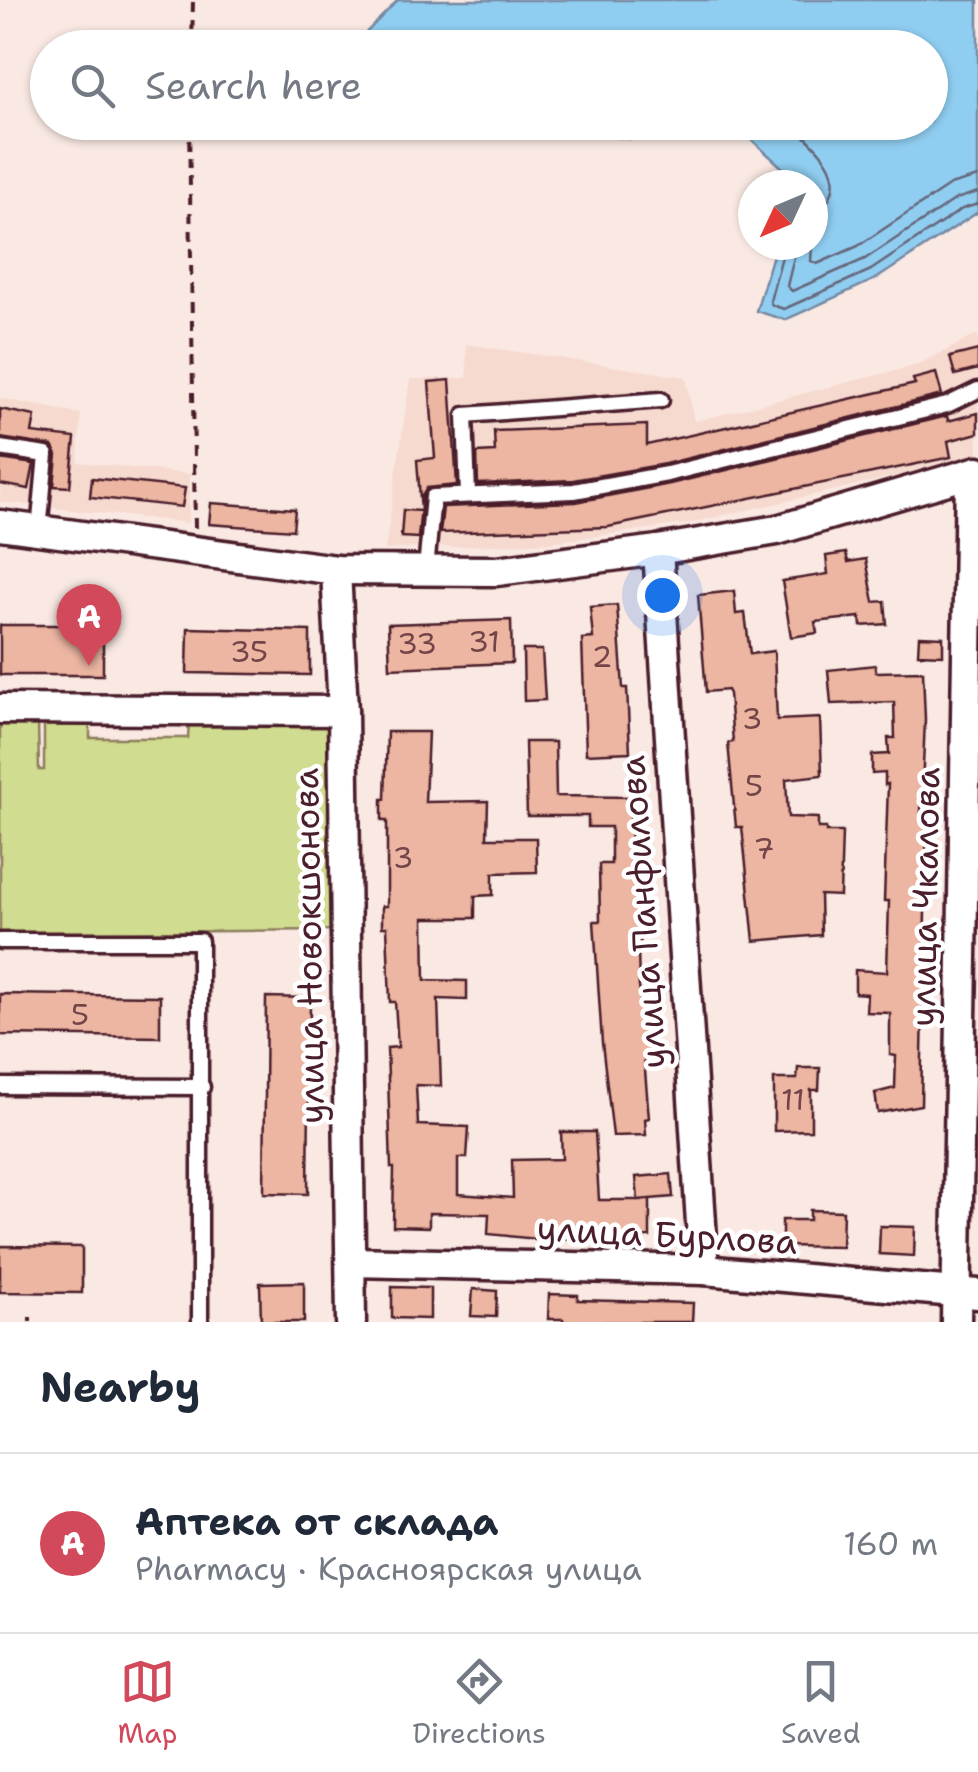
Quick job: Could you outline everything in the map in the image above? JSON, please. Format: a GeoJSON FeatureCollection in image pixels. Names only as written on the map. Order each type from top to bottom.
{"type":"FeatureCollection","features":[{"type":"Feature","properties":{"kind":"street"},"geometry":{"type":"LineString","coordinates":[[0,525],[336,570],[498,571],[777,530],[974,472]]}},
{"type":"Feature","properties":{"kind":"street","name":"улица Чкалова"},"geometry":{"type":"LineString","coordinates":[[956,1322],[967,1293],[974,472]]}},
{"type":"Feature","properties":{"kind":"street","name":"улица Панфилова"},"geometry":{"type":"LineString","coordinates":[[658,550],[704,1270]]}},
{"type":"Feature","properties":{"kind":"street","name":"улица Новокшонова"},"geometry":{"type":"LineString","coordinates":[[336,570],[343,712],[351,1322]]}},
{"type":"Feature","properties":{"kind":"street"},"geometry":{"type":"LineString","coordinates":[[0,708],[343,712]]}},
{"type":"Feature","properties":{"kind":"street","name":"улица Бурлова"},"geometry":{"type":"LineString","coordinates":[[351,1262],[704,1270],[967,1293]]}},
{"type":"Feature","properties":{"kind":"lane"},"geometry":{"type":"LineString","coordinates":[[426,570],[432,497],[574,491],[668,474],[947,405],[978,390]]}},
{"type":"Feature","properties":{"kind":"lane"},"geometry":{"type":"LineString","coordinates":[[468,496],[464,415],[661,400]]}},
{"type":"Feature","properties":{"kind":"lane"},"geometry":{"type":"LineString","coordinates":[[0,448],[46,455],[39,531]]}},
{"type":"Feature","properties":{"kind":"lane"},"geometry":{"type":"LineString","coordinates":[[0,942],[200,941],[200,1322]]}},
{"type":"Feature","properties":{"kind":"lane"},"geometry":{"type":"LineString","coordinates":[[0,1086],[202,1088]]}},
{"type":"Feature","properties":{"kind":"path"},"geometry":{"type":"LineString","coordinates":[[193,30],[194,0]]}},
{"type":"Feature","properties":{"kind":"path"},"geometry":{"type":"LineString","coordinates":[[190,140],[195,552]]}},
{"type":"Feature","properties":{"kind":"shaded area"},"geometry":{"type":"Polygon","coordinates":[[[978,334],[978,455],[962,461],[686,524],[552,542],[385,550],[410,379],[467,378],[466,344],[686,377],[694,421],[917,365],[978,334]]]}},
{"type":"Feature","properties":{"kind":"shaded area"},"geometry":{"type":"Polygon","coordinates":[[[0,398],[81,414],[78,462],[190,474],[188,523],[0,502],[0,398]]]}},
{"type":"Feature","properties":{"kind":"green space"},"geometry":{"type":"Polygon","coordinates":[[[336,721],[338,930],[0,933],[0,724],[38,723],[39,770],[44,770],[44,723],[90,723],[90,738],[188,738],[189,722],[336,721]]]}},
{"type":"Feature","properties":{"kind":"water"},"geometry":{"type":"Polygon","coordinates":[[[398,0],[978,0],[978,212],[876,279],[785,320],[756,311],[771,260],[828,260],[828,170],[785,170],[752,140],[948,140],[948,30],[369,30],[398,0]]]}},
{"type":"Feature","properties":{"kind":"building"},"geometry":{"type":"Polygon","coordinates":[[[978,350],[978,369],[955,375],[950,357],[978,350]]]}},
{"type":"Feature","properties":{"kind":"building"},"geometry":{"type":"Polygon","coordinates":[[[936,373],[942,395],[665,464],[573,480],[478,484],[477,453],[495,452],[494,431],[647,425],[647,445],[915,384],[913,379],[936,373]]]}},
{"type":"Feature","properties":{"kind":"building"},"geometry":{"type":"Polygon","coordinates":[[[450,380],[457,485],[427,488],[421,509],[417,460],[435,458],[429,382],[450,380]]]}},
{"type":"Feature","properties":{"kind":"building"},"geometry":{"type":"Polygon","coordinates":[[[0,409],[35,416],[32,433],[75,438],[70,487],[54,486],[57,455],[52,446],[0,438],[0,409]]]}},
{"type":"Feature","properties":{"kind":"building"},"geometry":{"type":"Polygon","coordinates":[[[978,413],[978,433],[948,441],[951,457],[608,527],[440,533],[443,507],[576,502],[670,484],[947,416],[948,421],[978,413]]]}},
{"type":"Feature","properties":{"kind":"building"},"geometry":{"type":"Polygon","coordinates":[[[0,459],[34,464],[29,489],[0,484],[0,459]]]}},
{"type":"Feature","properties":{"kind":"building"},"geometry":{"type":"Polygon","coordinates":[[[92,478],[185,488],[182,507],[90,497],[92,478]]]}},
{"type":"Feature","properties":{"kind":"building"},"geometry":{"type":"Polygon","coordinates":[[[211,503],[295,509],[293,530],[209,524],[211,503]]]}},
{"type":"Feature","properties":{"kind":"building"},"geometry":{"type":"Polygon","coordinates":[[[403,510],[421,511],[418,538],[401,537],[403,510]]]}},
{"type":"Feature","properties":{"kind":"building"},"geometry":{"type":"Polygon","coordinates":[[[846,553],[848,562],[866,559],[874,602],[885,601],[887,624],[861,626],[860,617],[815,622],[817,633],[791,637],[782,581],[828,574],[826,556],[846,553]]]}},
{"type":"Feature","properties":{"kind":"building"},"geometry":{"type":"Polygon","coordinates":[[[734,591],[736,614],[745,613],[750,654],[774,651],[777,720],[820,718],[822,775],[786,779],[788,817],[818,818],[818,828],[842,832],[840,896],[820,895],[821,935],[754,941],[742,827],[736,827],[728,743],[733,742],[729,694],[727,690],[706,692],[698,595],[734,591]]]}},
{"type":"Feature","properties":{"kind":"building"},"geometry":{"type":"Polygon","coordinates":[[[617,605],[630,752],[586,754],[582,639],[593,638],[590,607],[617,605]]]}},
{"type":"Feature","properties":{"kind":"building"},"geometry":{"type":"Polygon","coordinates":[[[511,620],[512,663],[390,668],[388,624],[511,620]]]}},
{"type":"Feature","properties":{"kind":"building"},"geometry":{"type":"Polygon","coordinates":[[[0,625],[103,625],[103,675],[0,675],[0,625]]]}},
{"type":"Feature","properties":{"kind":"building"},"geometry":{"type":"Polygon","coordinates":[[[188,628],[310,631],[310,675],[187,673],[188,628]]]}},
{"type":"Feature","properties":{"kind":"building"},"geometry":{"type":"Polygon","coordinates":[[[919,636],[943,637],[943,655],[918,654],[919,636]]]}},
{"type":"Feature","properties":{"kind":"building"},"geometry":{"type":"Polygon","coordinates":[[[523,650],[542,650],[545,700],[524,701],[523,650]]]}},
{"type":"Feature","properties":{"kind":"building"},"geometry":{"type":"Polygon","coordinates":[[[875,665],[876,672],[923,671],[921,813],[927,813],[921,1105],[878,1113],[875,1093],[895,1088],[896,1056],[890,1055],[890,1013],[866,1012],[867,994],[855,993],[855,970],[887,972],[889,901],[884,901],[888,784],[885,785],[885,773],[872,774],[872,755],[889,754],[888,738],[895,738],[894,702],[831,704],[828,670],[875,665]]]}},
{"type":"Feature","properties":{"kind":"building"},"geometry":{"type":"Polygon","coordinates":[[[387,732],[428,732],[425,802],[488,801],[487,838],[536,838],[537,872],[493,873],[493,895],[475,896],[475,918],[424,918],[425,980],[467,981],[467,1000],[438,999],[441,1086],[416,1085],[418,1125],[469,1127],[467,1158],[458,1158],[458,1194],[513,1198],[512,1160],[562,1159],[561,1132],[595,1132],[599,1200],[650,1200],[650,1237],[537,1239],[488,1234],[489,1214],[429,1213],[429,1227],[393,1226],[387,1048],[398,1047],[395,1002],[390,1002],[387,927],[382,927],[382,906],[387,906],[387,821],[382,821],[382,799],[387,732]]]}},
{"type":"Feature","properties":{"kind":"building"},"geometry":{"type":"Polygon","coordinates":[[[525,742],[555,742],[556,796],[630,797],[631,863],[641,862],[642,893],[636,893],[641,948],[639,987],[650,1058],[644,1059],[649,1118],[645,1119],[646,1135],[613,1136],[602,1043],[594,921],[600,921],[599,864],[611,864],[611,827],[588,827],[588,816],[527,816],[525,742]]]}},
{"type":"Feature","properties":{"kind":"building"},"geometry":{"type":"Polygon","coordinates":[[[0,994],[160,996],[160,1037],[0,1035],[0,994]]]}},
{"type":"Feature","properties":{"kind":"building"},"geometry":{"type":"Polygon","coordinates":[[[266,997],[310,998],[308,1194],[264,1193],[266,997]]]}},
{"type":"Feature","properties":{"kind":"building"},"geometry":{"type":"Polygon","coordinates":[[[798,1068],[820,1068],[819,1090],[811,1090],[811,1130],[774,1131],[774,1079],[797,1079],[798,1068]]]}},
{"type":"Feature","properties":{"kind":"building"},"geometry":{"type":"Polygon","coordinates":[[[671,1174],[673,1197],[638,1200],[636,1177],[671,1174]]]}},
{"type":"Feature","properties":{"kind":"building"},"geometry":{"type":"Polygon","coordinates":[[[810,1210],[843,1211],[842,1247],[782,1246],[782,1220],[810,1220],[810,1210]]]}},
{"type":"Feature","properties":{"kind":"building"},"geometry":{"type":"Polygon","coordinates":[[[880,1226],[915,1227],[914,1256],[879,1254],[880,1226]]]}},
{"type":"Feature","properties":{"kind":"building"},"geometry":{"type":"Polygon","coordinates":[[[0,1246],[82,1247],[82,1293],[0,1292],[0,1246]]]}},
{"type":"Feature","properties":{"kind":"building"},"geometry":{"type":"Polygon","coordinates":[[[304,1282],[304,1322],[261,1322],[260,1283],[304,1282]]]}},
{"type":"Feature","properties":{"kind":"building"},"geometry":{"type":"Polygon","coordinates":[[[392,1287],[430,1288],[430,1319],[392,1318],[392,1287]]]}},
{"type":"Feature","properties":{"kind":"building"},"geometry":{"type":"Polygon","coordinates":[[[473,1289],[497,1291],[496,1317],[471,1316],[473,1289]]]}},
{"type":"Feature","properties":{"kind":"building"},"geometry":{"type":"Polygon","coordinates":[[[549,1294],[578,1295],[578,1300],[693,1303],[692,1322],[563,1322],[548,1319],[549,1294]]]}},
{"type":"Feature","properties":{"kind":"place","name":"Аптека от склада"},"geometry":{"type":"Point","coordinates":[89,666]}}]}
